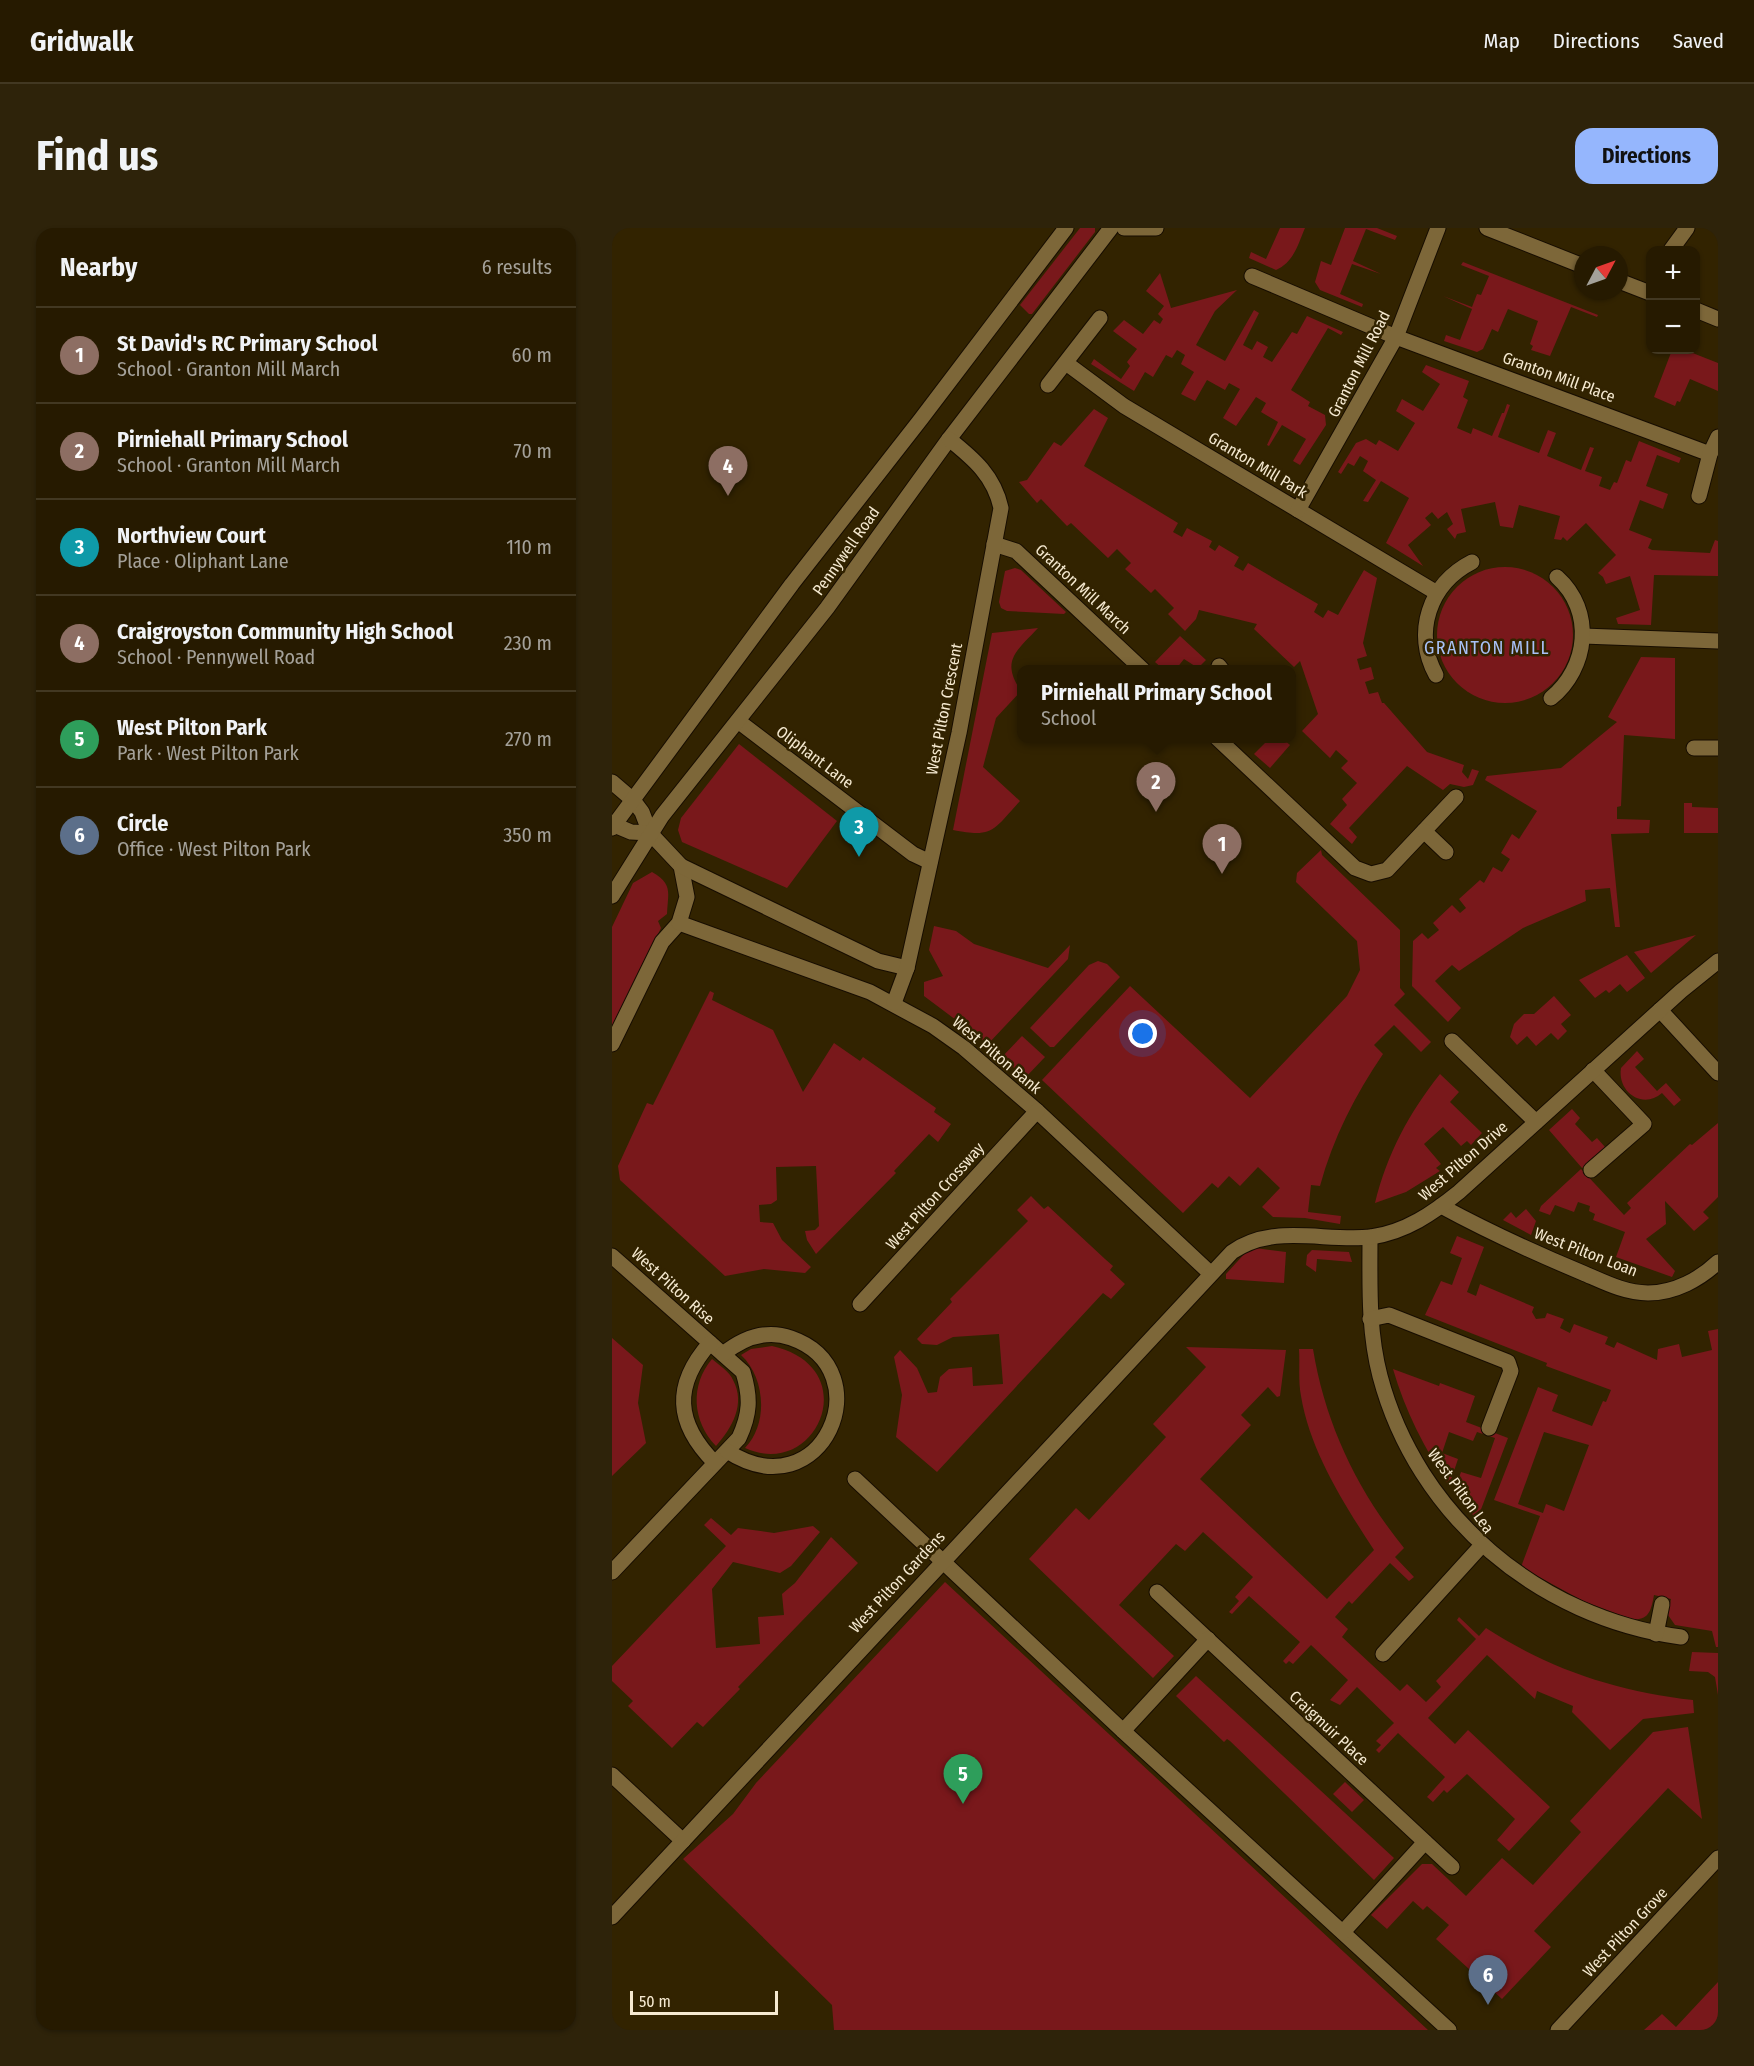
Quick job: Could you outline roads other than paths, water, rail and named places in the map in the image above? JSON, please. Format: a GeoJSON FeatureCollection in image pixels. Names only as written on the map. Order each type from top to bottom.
{"type":"FeatureCollection","features":[{"type":"Feature","properties":{"kind":"street","name":"Pennywell Road"},"geometry":{"type":"LineString","coordinates":[[612,826],[792,584],[1066,228]]}},
{"type":"Feature","properties":{"kind":"street","name":"Pennywell Road"},"geometry":{"type":"LineString","coordinates":[[612,896],[650,833],[827,608],[949,439],[1111,228]]}},
{"type":"Feature","properties":{"kind":"street"},"geometry":{"type":"LineString","coordinates":[[1124,228],[1156,228]]}},
{"type":"Feature","properties":{"kind":"street","name":"Granton Mill Road"},"geometry":{"type":"LineString","coordinates":[[1298,510],[1396,337],[1438,228]]}},
{"type":"Feature","properties":{"kind":"street"},"geometry":{"type":"LineString","coordinates":[[1487,228],[1574,262]]}},
{"type":"Feature","properties":{"kind":"street"},"geometry":{"type":"LineString","coordinates":[[1674,246],[1687,228]]}},
{"type":"Feature","properties":{"kind":"street","name":"Granton Mill Place"},"geometry":{"type":"LineString","coordinates":[[1252,276],[1396,337],[1710,454]]}},
{"type":"Feature","properties":{"kind":"street"},"geometry":{"type":"LineString","coordinates":[[1628,284],[1646,291]]}},
{"type":"Feature","properties":{"kind":"street"},"geometry":{"type":"LineString","coordinates":[[1700,312],[1718,319]]}},
{"type":"Feature","properties":{"kind":"street"},"geometry":{"type":"LineString","coordinates":[[1048,385],[1100,318]]}},
{"type":"Feature","properties":{"kind":"street","name":"Granton Mill Park"},"geometry":{"type":"LineString","coordinates":[[1066,363],[1098,390],[1437,592]]}},
{"type":"Feature","properties":{"kind":"street"},"geometry":{"type":"LineString","coordinates":[[1699,496],[1710,454],[1718,437]]}},
{"type":"Feature","properties":{"kind":"street","name":"West Pilton Crescent"},"geometry":{"type":"LineString","coordinates":[[894,1003],[907,968],[958,733],[1001,508],[997,490],[986,472],[949,439]]}},
{"type":"Feature","properties":{"kind":"street","name":"Granton Mill March"},"geometry":{"type":"LineString","coordinates":[[994,544],[1016,551],[1139,665]]}},
{"type":"Feature","properties":{"kind":"street"},"geometry":{"type":"LineString","coordinates":[[1436,675],[1429,659],[1425,631],[1430,609],[1437,592],[1449,578],[1472,562]]}},
{"type":"Feature","properties":{"kind":"street"},"geometry":{"type":"LineString","coordinates":[[1551,698],[1574,671],[1581,655],[1583,636],[1576,602],[1557,577]]}},
{"type":"Feature","properties":{"kind":"street"},"geometry":{"type":"LineString","coordinates":[[1583,636],[1718,641]]}},
{"type":"Feature","properties":{"kind":"street","name":"Oliphant Lane"},"geometry":{"type":"LineString","coordinates":[[738,721],[913,854],[930,862]]}},
{"type":"Feature","properties":{"kind":"street"},"geometry":{"type":"LineString","coordinates":[[1222,743],[1363,872],[1377,873],[1387,870],[1456,797]]}},
{"type":"Feature","properties":{"kind":"street"},"geometry":{"type":"LineString","coordinates":[[1694,748],[1718,748]]}},
{"type":"Feature","properties":{"kind":"street"},"geometry":{"type":"LineString","coordinates":[[612,782],[633,800],[642,812],[650,833],[681,866],[878,961],[907,968]]}},
{"type":"Feature","properties":{"kind":"street"},"geometry":{"type":"LineString","coordinates":[[612,826],[631,832],[650,833]]}},
{"type":"Feature","properties":{"kind":"street"},"geometry":{"type":"LineString","coordinates":[[1424,831],[1446,852]]}},
{"type":"Feature","properties":{"kind":"street"},"geometry":{"type":"LineString","coordinates":[[612,1044],[662,942],[680,923],[687,897],[681,866]]}},
{"type":"Feature","properties":{"kind":"street","name":"West Pilton Bank"},"geometry":{"type":"LineString","coordinates":[[680,923],[894,1003],[964,1048],[1037,1111],[1210,1273]]}},
{"type":"Feature","properties":{"kind":"street","name":"West Pilton Drive"},"geometry":{"type":"LineString","coordinates":[[1210,1273],[1242,1245],[1264,1236],[1370,1237],[1413,1225],[1442,1206],[1660,1010],[1718,961]]}},
{"type":"Feature","properties":{"kind":"street"},"geometry":{"type":"LineString","coordinates":[[1660,1010],[1718,1073]]}},
{"type":"Feature","properties":{"kind":"street","name":"West Pilton Drive"},"geometry":{"type":"LineString","coordinates":[[1452,1041],[1536,1122]]}},
{"type":"Feature","properties":{"kind":"street"},"geometry":{"type":"LineString","coordinates":[[1591,1170],[1644,1124],[1593,1070]]}},
{"type":"Feature","properties":{"kind":"street","name":"West Pilton Crossway"},"geometry":{"type":"LineString","coordinates":[[860,1304],[1037,1111]]}},
{"type":"Feature","properties":{"kind":"street","name":"West Pilton Loan"},"geometry":{"type":"LineString","coordinates":[[1442,1206],[1543,1256],[1628,1290],[1651,1293],[1668,1291],[1695,1279],[1718,1262]]}},
{"type":"Feature","properties":{"kind":"street","name":"West Pilton Lea"},"geometry":{"type":"LineString","coordinates":[[1370,1237],[1370,1319],[1380,1377],[1407,1446],[1434,1491],[1482,1545],[1383,1654]]}},
{"type":"Feature","properties":{"kind":"street","name":"West Pilton Rise"},"geometry":{"type":"LineString","coordinates":[[612,1256],[743,1372],[750,1394],[748,1417],[739,1438],[612,1572]]}},
{"type":"Feature","properties":{"kind":"street","name":"West Pilton Gardens"},"geometry":{"type":"LineString","coordinates":[[612,1917],[1210,1273]]}},
{"type":"Feature","properties":{"kind":"street"},"geometry":{"type":"LineString","coordinates":[[1370,1319],[1389,1315],[1508,1362],[1511,1371],[1489,1428]]}},
{"type":"Feature","properties":{"kind":"street"},"geometry":{"type":"LineString","coordinates":[[723,1354],[751,1337],[784,1336],[800,1341],[823,1359],[830,1371],[836,1390],[836,1410],[831,1430],[819,1446],[804,1459],[784,1466],[764,1467],[744,1462],[727,1451]]}},
{"type":"Feature","properties":{"kind":"street","name":"West Pilton Rise"},"geometry":{"type":"LineString","coordinates":[[710,1343],[695,1360],[686,1381],[683,1403],[687,1425],[697,1445],[715,1463]]}},
{"type":"Feature","properties":{"kind":"street"},"geometry":{"type":"LineString","coordinates":[[855,1479],[1123,1731],[1449,2030]]}},
{"type":"Feature","properties":{"kind":"street"},"geometry":{"type":"LineString","coordinates":[[1482,1545],[1518,1574],[1559,1600],[1601,1618],[1656,1634],[1681,1637]]}},
{"type":"Feature","properties":{"kind":"street","name":"Craigmuir Place"},"geometry":{"type":"LineString","coordinates":[[1157,1592],[1452,1867]]}},
{"type":"Feature","properties":{"kind":"street"},"geometry":{"type":"LineString","coordinates":[[1656,1634],[1662,1604]]}},
{"type":"Feature","properties":{"kind":"street"},"geometry":{"type":"LineString","coordinates":[[1123,1731],[1208,1639]]}},
{"type":"Feature","properties":{"kind":"street"},"geometry":{"type":"LineString","coordinates":[[612,1775],[683,1840]]}},
{"type":"Feature","properties":{"kind":"street"},"geometry":{"type":"LineString","coordinates":[[1343,1932],[1425,1842]]}},
{"type":"Feature","properties":{"kind":"street","name":"West Pilton Grove"},"geometry":{"type":"LineString","coordinates":[[1558,2030],[1718,1858]]}},
{"type":"Feature","properties":{"kind":"place","name":"Craigroyston Community High School"},"geometry":{"type":"Point","coordinates":[728,496]}},
{"type":"Feature","properties":{"kind":"place","name":"Pirniehall Primary School"},"geometry":{"type":"Point","coordinates":[1156,812]}},
{"type":"Feature","properties":{"kind":"place","name":"Northview Court"},"geometry":{"type":"Point","coordinates":[859,857]}},
{"type":"Feature","properties":{"kind":"place","name":"St David's RC Primary School"},"geometry":{"type":"Point","coordinates":[1222,874]}},
{"type":"Feature","properties":{"kind":"place","name":"West Pilton Park"},"geometry":{"type":"Point","coordinates":[963,1804]}},
{"type":"Feature","properties":{"kind":"place","name":"Circle"},"geometry":{"type":"Point","coordinates":[1488,2005]}},
{"type":"Feature","properties":{"kind":"district","name":"GRANTON MILL"},"geometry":{"type":"Point","coordinates":[1487,648]}}]}
